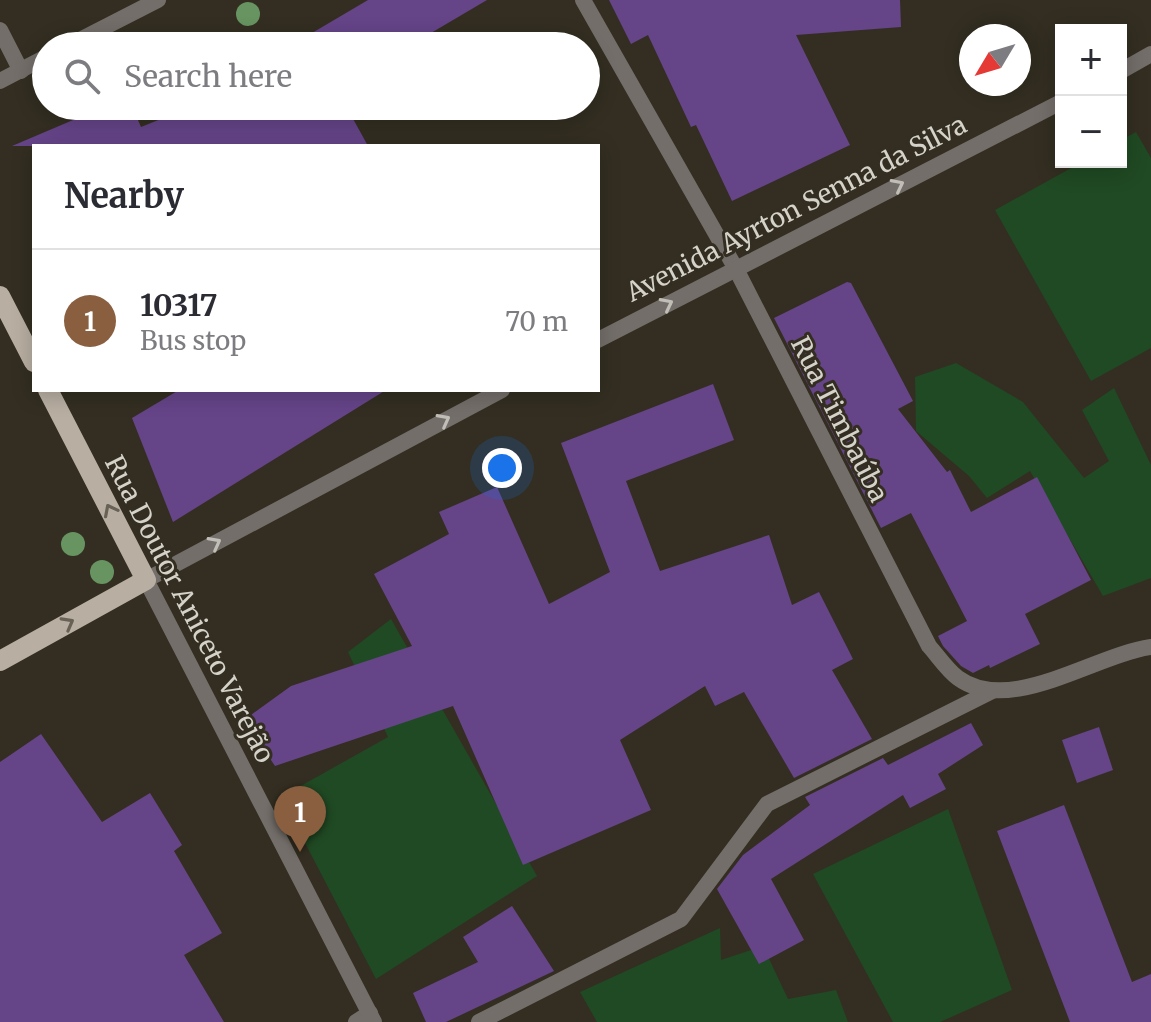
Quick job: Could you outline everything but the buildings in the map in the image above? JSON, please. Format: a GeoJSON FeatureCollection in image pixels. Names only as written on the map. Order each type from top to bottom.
{"type":"FeatureCollection","features":[{"type":"Feature","properties":{"kind":"main road"},"geometry":{"type":"LineString","coordinates":[[0,296],[32,358]]}},
{"type":"Feature","properties":{"kind":"main road","name":"Rua Doutor Aniceto Varejão"},"geometry":{"type":"LineString","coordinates":[[49,392],[146,580]]}},
{"type":"Feature","properties":{"kind":"main road"},"geometry":{"type":"LineString","coordinates":[[0,661],[146,580]]}},
{"type":"Feature","properties":{"kind":"street"},"geometry":{"type":"LineString","coordinates":[[95,32],[158,0]]}},
{"type":"Feature","properties":{"kind":"street","name":"Rua Timbaúba"},"geometry":{"type":"LineString","coordinates":[[583,0],[736,269],[929,646],[957,678],[983,691],[1014,691],[1151,647]]}},
{"type":"Feature","properties":{"kind":"street"},"geometry":{"type":"LineString","coordinates":[[0,30],[21,71]]}},
{"type":"Feature","properties":{"kind":"street"},"geometry":{"type":"LineString","coordinates":[[1127,68],[1151,54]]}},
{"type":"Feature","properties":{"kind":"street"},"geometry":{"type":"LineString","coordinates":[[0,81],[32,65]]}},
{"type":"Feature","properties":{"kind":"street","name":"Avenida Ayrton Senna da Silva"},"geometry":{"type":"LineString","coordinates":[[600,339],[1055,105]]}},
{"type":"Feature","properties":{"kind":"street"},"geometry":{"type":"LineString","coordinates":[[146,580],[498,392]]}},
{"type":"Feature","properties":{"kind":"street","name":"Rua Doutor Aniceto Varejão"},"geometry":{"type":"LineString","coordinates":[[146,580],[367,1019]]}},
{"type":"Feature","properties":{"kind":"street"},"geometry":{"type":"LineString","coordinates":[[479,1022],[681,919],[767,804],[992,691]]}},
{"type":"Feature","properties":{"kind":"green space"},"geometry":{"type":"Polygon","coordinates":[[[1136,132],[1151,158],[1151,348],[1091,381],[995,210],[1071,168],[1127,168],[1127,137],[1136,132]]]}},
{"type":"Feature","properties":{"kind":"green space"},"geometry":{"type":"Polygon","coordinates":[[[956,363],[1023,402],[1084,478],[1109,461],[1082,410],[1114,388],[1151,465],[1151,578],[1103,596],[1030,471],[987,498],[969,476],[916,431],[915,377],[956,363]]]}},
{"type":"Feature","properties":{"kind":"green space"},"geometry":{"type":"Polygon","coordinates":[[[391,619],[537,876],[376,979],[281,797],[388,737],[348,652],[391,619]]]}},
{"type":"Feature","properties":{"kind":"green space"},"geometry":{"type":"Polygon","coordinates":[[[948,809],[1012,990],[940,1022],[893,1022],[813,874],[948,809]]]}},
{"type":"Feature","properties":{"kind":"green space"},"geometry":{"type":"Polygon","coordinates":[[[720,928],[721,960],[763,946],[788,999],[836,990],[848,1022],[597,1022],[580,992],[720,928]]]}},
{"type":"Feature","properties":{"kind":"place","name":"10317"},"geometry":{"type":"Point","coordinates":[300,852]}}]}
